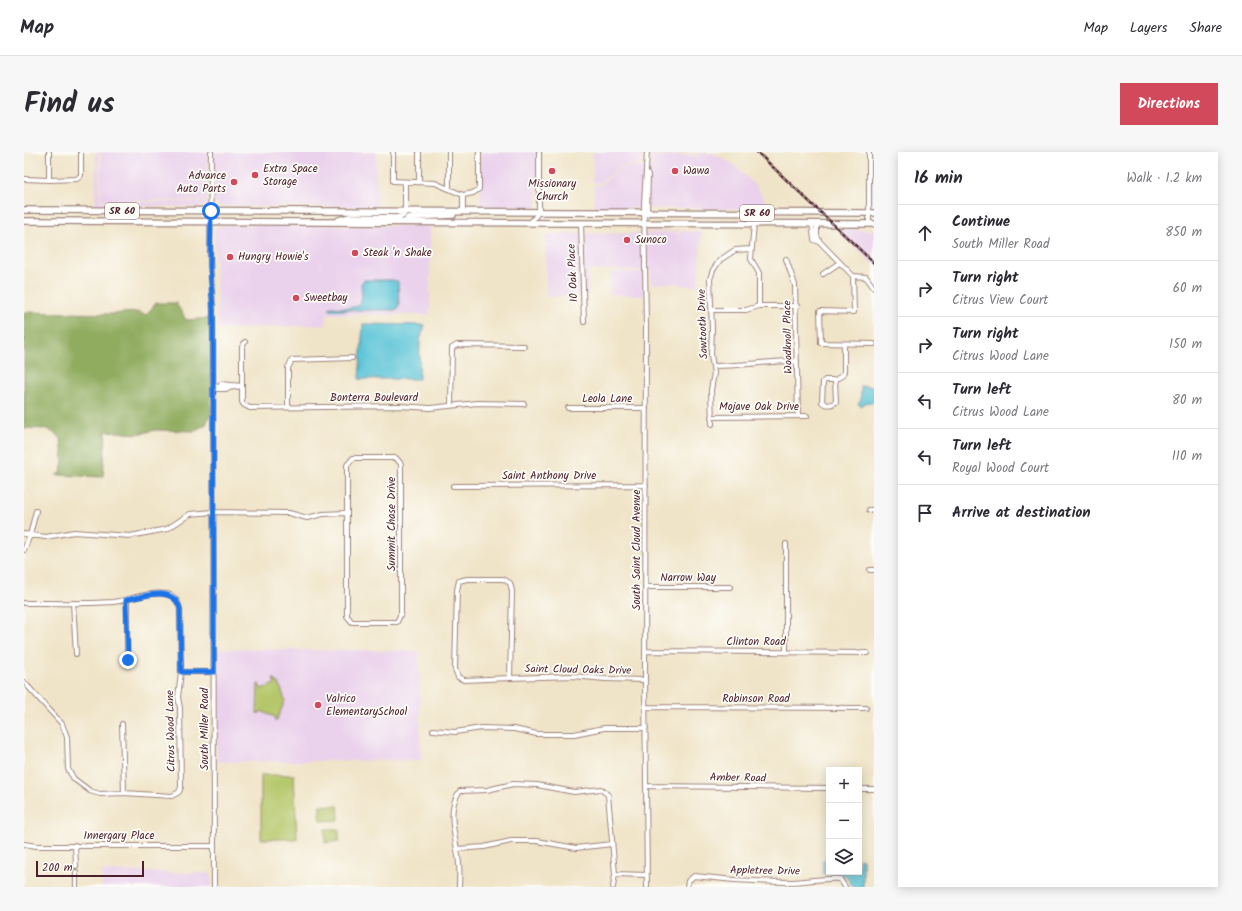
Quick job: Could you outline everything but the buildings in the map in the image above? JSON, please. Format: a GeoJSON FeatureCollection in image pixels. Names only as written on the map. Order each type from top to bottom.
{"type":"FeatureCollection","features":[{"type":"Feature","properties":{"kind":"highway","name":"SR 60"},"geometry":{"type":"LineString","coordinates":[[24,210],[871,213]]}},
{"type":"Feature","properties":{"kind":"highway"},"geometry":{"type":"LineString","coordinates":[[87,211],[87,222]]}},
{"type":"Feature","properties":{"kind":"highway"},"geometry":{"type":"LineString","coordinates":[[333,222],[350,217],[397,218],[402,216],[405,212]]}},
{"type":"Feature","properties":{"kind":"highway"},"geometry":{"type":"LineString","coordinates":[[406,222],[408,218],[413,217],[475,212]]}},
{"type":"Feature","properties":{"kind":"highway","name":"SR 60"},"geometry":{"type":"LineString","coordinates":[[24,221],[871,224]]}},
{"type":"Feature","properties":{"kind":"street"},"geometry":{"type":"LineString","coordinates":[[49,180],[50,152]]}},
{"type":"Feature","properties":{"kind":"street"},"geometry":{"type":"LineString","coordinates":[[24,179],[77,179],[81,175],[81,152]]}},
{"type":"Feature","properties":{"kind":"street","name":"South Miller Road"},"geometry":{"type":"LineString","coordinates":[[211,152],[210,222],[213,309],[214,887]]}},
{"type":"Feature","properties":{"kind":"street"},"geometry":{"type":"LineString","coordinates":[[393,152],[393,181],[435,183],[463,195],[473,193],[479,189],[479,152]]}},
{"type":"Feature","properties":{"kind":"street"},"geometry":{"type":"LineString","coordinates":[[419,152],[419,182]]}},
{"type":"Feature","properties":{"kind":"street"},"geometry":{"type":"LineString","coordinates":[[449,152],[449,188]]}},
{"type":"Feature","properties":{"kind":"street"},"geometry":{"type":"LineString","coordinates":[[530,223],[539,212],[539,152]]}},
{"type":"Feature","properties":{"kind":"street","name":"South Saint Cloud Avenue"},"geometry":{"type":"LineString","coordinates":[[647,152],[647,173],[645,176],[645,651],[648,887]]}},
{"type":"Feature","properties":{"kind":"street"},"geometry":{"type":"LineString","coordinates":[[869,152],[871,224]]}},
{"type":"Feature","properties":{"kind":"street"},"geometry":{"type":"LineString","coordinates":[[405,182],[405,212]]}},
{"type":"Feature","properties":{"kind":"street"},"geometry":{"type":"LineString","coordinates":[[463,195],[463,212]]}},
{"type":"Feature","properties":{"kind":"street","name":"10 Oak Place"},"geometry":{"type":"LineString","coordinates":[[580,223],[584,322]]}},
{"type":"Feature","properties":{"kind":"street"},"geometry":{"type":"LineString","coordinates":[[754,223],[751,249],[752,264],[759,273],[759,306]]}},
{"type":"Feature","properties":{"kind":"street"},"geometry":{"type":"LineString","coordinates":[[814,224],[814,240],[820,242],[853,276],[866,277],[874,288]]}},
{"type":"Feature","properties":{"kind":"street","name":"Sawtooth Drive"},"geometry":{"type":"LineString","coordinates":[[712,424],[711,390],[714,366],[711,356],[712,328],[710,279],[713,270],[720,260],[735,250],[751,249]]}},
{"type":"Feature","properties":{"kind":"street","name":"Woodknoll Place"},"geometry":{"type":"LineString","coordinates":[[786,259],[795,285],[797,306],[795,337],[798,416]]}},
{"type":"Feature","properties":{"kind":"street"},"geometry":{"type":"LineString","coordinates":[[823,274],[839,263]]}},
{"type":"Feature","properties":{"kind":"street"},"geometry":{"type":"LineString","coordinates":[[853,276],[854,312],[820,311],[821,343],[874,344]]}},
{"type":"Feature","properties":{"kind":"street"},"geometry":{"type":"LineString","coordinates":[[711,310],[746,310],[759,306],[797,306]]}},
{"type":"Feature","properties":{"kind":"street","name":"Bonterra Boulevard"},"geometry":{"type":"LineString","coordinates":[[245,342],[242,347],[242,402],[247,407],[399,406],[430,408],[477,403],[524,404]]}},
{"type":"Feature","properties":{"kind":"street"},"geometry":{"type":"LineString","coordinates":[[835,380],[836,402],[833,404],[825,404],[822,402],[822,383],[825,380],[835,380],[843,375],[844,344]]}},
{"type":"Feature","properties":{"kind":"street"},"geometry":{"type":"LineString","coordinates":[[451,405],[452,348],[457,345],[524,346]]}},
{"type":"Feature","properties":{"kind":"street"},"geometry":{"type":"LineString","coordinates":[[288,407],[288,368],[292,360],[352,358]]}},
{"type":"Feature","properties":{"kind":"street"},"geometry":{"type":"LineString","coordinates":[[714,366],[741,366],[767,361],[797,361]]}},
{"type":"Feature","properties":{"kind":"street"},"geometry":{"type":"LineString","coordinates":[[213,387],[232,384],[242,386]]}},
{"type":"Feature","properties":{"kind":"street"},"geometry":{"type":"LineString","coordinates":[[213,387],[228,388],[242,386]]}},
{"type":"Feature","properties":{"kind":"street","name":"Leola Lane"},"geometry":{"type":"LineString","coordinates":[[568,408],[646,408]]}},
{"type":"Feature","properties":{"kind":"street","name":"Mojave Oak Drive"},"geometry":{"type":"LineString","coordinates":[[712,417],[807,416]]}},
{"type":"Feature","properties":{"kind":"street","name":"Summit Chase Drive"},"geometry":{"type":"LineString","coordinates":[[353,458],[396,458],[401,464],[401,613],[397,622],[352,622],[347,616],[346,513],[347,465],[353,458]]}},
{"type":"Feature","properties":{"kind":"street","name":"Saint Anthony Drive"},"geometry":{"type":"LineString","coordinates":[[453,486],[646,485]]}},
{"type":"Feature","properties":{"kind":"street"},"geometry":{"type":"LineString","coordinates":[[869,510],[874,510]]}},
{"type":"Feature","properties":{"kind":"street"},"geometry":{"type":"LineString","coordinates":[[24,550],[30,535],[36,511]]}},
{"type":"Feature","properties":{"kind":"street"},"geometry":{"type":"LineString","coordinates":[[24,534],[50,537],[74,532],[130,536],[167,528],[190,514],[213,512],[289,514],[307,518],[323,514],[346,513]]}},
{"type":"Feature","properties":{"kind":"street"},"geometry":{"type":"LineString","coordinates":[[786,544],[786,652]]}},
{"type":"Feature","properties":{"kind":"street","name":"Saint Cloud Oaks Drive"},"geometry":{"type":"LineString","coordinates":[[510,678],[512,591],[510,584],[503,579],[461,580],[458,583],[457,590],[455,669],[458,677],[464,680],[573,676],[605,680],[646,680]]}},
{"type":"Feature","properties":{"kind":"street","name":"Narrow Way"},"geometry":{"type":"LineString","coordinates":[[645,587],[730,587]]}},
{"type":"Feature","properties":{"kind":"street","name":"Citrus Wood Lane"},"geometry":{"type":"LineString","coordinates":[[24,602],[73,603],[126,600],[149,594],[169,595],[178,602],[180,609],[181,672],[178,697],[180,716],[181,787],[179,792],[172,796],[124,793],[100,794],[90,791],[71,776],[68,769],[67,737],[62,724],[24,682]]}},
{"type":"Feature","properties":{"kind":"street"},"geometry":{"type":"LineString","coordinates":[[126,600],[128,660]]}},
{"type":"Feature","properties":{"kind":"street"},"geometry":{"type":"LineString","coordinates":[[73,603],[76,654]]}},
{"type":"Feature","properties":{"kind":"street","name":"Clinton Road"},"geometry":{"type":"LineString","coordinates":[[645,651],[867,653]]}},
{"type":"Feature","properties":{"kind":"street"},"geometry":{"type":"LineString","coordinates":[[181,672],[214,672]]}},
{"type":"Feature","properties":{"kind":"street","name":"Robinson Road"},"geometry":{"type":"LineString","coordinates":[[646,708],[866,708]]}},
{"type":"Feature","properties":{"kind":"street"},"geometry":{"type":"LineString","coordinates":[[122,724],[124,793]]}},
{"type":"Feature","properties":{"kind":"street"},"geometry":{"type":"LineString","coordinates":[[433,730],[455,732],[482,728],[514,729],[537,734],[574,734],[604,728],[646,728]]}},
{"type":"Feature","properties":{"kind":"street"},"geometry":{"type":"LineString","coordinates":[[459,887],[460,866],[452,826],[455,798],[460,791],[487,790],[512,784],[537,785],[574,792],[601,790],[608,795],[615,874],[613,887]]}},
{"type":"Feature","properties":{"kind":"street","name":"Amber Road"},"geometry":{"type":"LineString","coordinates":[[647,786],[826,788]]}},
{"type":"Feature","properties":{"kind":"street"},"geometry":{"type":"LineString","coordinates":[[862,789],[874,789]]}},
{"type":"Feature","properties":{"kind":"street"},"geometry":{"type":"LineString","coordinates":[[457,849],[484,847],[511,841],[537,841],[576,848],[612,844]]}},
{"type":"Feature","properties":{"kind":"street","name":"Innergary Place"},"geometry":{"type":"LineString","coordinates":[[24,844],[38,846],[214,846]]}},
{"type":"Feature","properties":{"kind":"street"},"geometry":{"type":"LineString","coordinates":[[75,845],[76,866]]}},
{"type":"Feature","properties":{"kind":"street"},"geometry":{"type":"LineString","coordinates":[[76,872],[76,887]]}},
{"type":"Feature","properties":{"kind":"street"},"geometry":{"type":"LineString","coordinates":[[615,874],[647,874]]}},
{"type":"Feature","properties":{"kind":"street","name":"Appletree Drive"},"geometry":{"type":"LineString","coordinates":[[687,887],[688,881],[694,876],[746,882],[796,882],[827,878],[840,879],[845,887]]}},
{"type":"Feature","properties":{"kind":"shaded area"},"geometry":{"type":"Polygon","coordinates":[[[96,152],[99,152],[100,202],[209,202],[209,207],[95,206],[96,152]]]}},
{"type":"Feature","properties":{"kind":"shaded area"},"geometry":{"type":"Polygon","coordinates":[[[101,152],[208,152],[207,201],[101,200],[101,152]]]}},
{"type":"Feature","properties":{"kind":"shaded area"},"geometry":{"type":"Polygon","coordinates":[[[214,152],[376,152],[377,207],[219,206],[214,201],[214,152]]]}},
{"type":"Feature","properties":{"kind":"shaded area"},"geometry":{"type":"Polygon","coordinates":[[[481,152],[537,152],[537,208],[480,207],[481,152]]]}},
{"type":"Feature","properties":{"kind":"shaded area"},"geometry":{"type":"Polygon","coordinates":[[[593,152],[642,152],[642,164],[621,165],[600,183],[593,183],[593,152]]]}},
{"type":"Feature","properties":{"kind":"shaded area"},"geometry":{"type":"Polygon","coordinates":[[[871,152],[874,152],[874,208],[871,208],[871,152]]]}},
{"type":"Feature","properties":{"kind":"shaded area"},"geometry":{"type":"Polygon","coordinates":[[[650,153],[712,153],[733,164],[756,186],[764,198],[765,209],[700,209],[700,199],[699,208],[594,209],[594,185],[601,185],[622,166],[653,166],[654,156],[699,156],[700,165],[699,154],[654,154],[652,164],[650,164],[650,153]]]}},
{"type":"Feature","properties":{"kind":"shaded area"},"geometry":{"type":"Polygon","coordinates":[[[220,226],[430,226],[430,315],[327,314],[326,325],[218,329],[214,230],[220,226]]]}},
{"type":"Feature","properties":{"kind":"shaded area"},"geometry":{"type":"Polygon","coordinates":[[[647,229],[701,232],[698,286],[679,285],[679,232],[647,231],[647,229]]]}},
{"type":"Feature","properties":{"kind":"shaded area"},"geometry":{"type":"Polygon","coordinates":[[[837,229],[874,230],[874,265],[855,247],[837,229]]]}},
{"type":"Feature","properties":{"kind":"shaded area"},"geometry":{"type":"Polygon","coordinates":[[[678,233],[679,283],[652,284],[650,270],[588,270],[588,295],[546,297],[546,234],[678,233]]]}},
{"type":"Feature","properties":{"kind":"shaded area"},"geometry":{"type":"Polygon","coordinates":[[[611,272],[644,272],[644,296],[610,294],[611,272]]]}},
{"type":"Feature","properties":{"kind":"shaded area","name":"Valrico ElementarySchool"},"geometry":{"type":"Polygon","coordinates":[[[215,649],[419,651],[421,760],[217,762],[215,649]]]}},
{"type":"Feature","properties":{"kind":"shaded area"},"geometry":{"type":"Polygon","coordinates":[[[102,871],[211,873],[212,887],[102,887],[102,871]]]}},
{"type":"Feature","properties":{"kind":"green space"},"geometry":{"type":"Polygon","coordinates":[[[156,303],[176,303],[186,320],[211,318],[211,413],[206,424],[194,431],[156,430],[137,434],[106,431],[103,477],[56,475],[61,473],[63,460],[61,438],[48,429],[24,428],[24,312],[111,314],[136,312],[146,315],[156,303]]]}},
{"type":"Feature","properties":{"kind":"green space"},"geometry":{"type":"Polygon","coordinates":[[[273,679],[279,683],[285,700],[277,720],[275,720],[275,717],[261,711],[259,714],[257,713],[258,684],[261,689],[275,684],[273,679]]]}},
{"type":"Feature","properties":{"kind":"green space"},"geometry":{"type":"Polygon","coordinates":[[[261,775],[294,775],[297,839],[261,839],[261,775]]]}},
{"type":"Feature","properties":{"kind":"green space"},"geometry":{"type":"Polygon","coordinates":[[[320,805],[338,806],[339,820],[320,821],[320,805]]]}},
{"type":"Feature","properties":{"kind":"green space"},"geometry":{"type":"Polygon","coordinates":[[[325,829],[339,829],[339,841],[325,843],[325,829]]]}},
{"type":"Feature","properties":{"kind":"water"},"geometry":{"type":"Polygon","coordinates":[[[364,280],[393,280],[398,282],[399,305],[397,310],[329,309],[330,307],[347,308],[358,306],[362,298],[361,284],[364,280]]]}},
{"type":"Feature","properties":{"kind":"water"},"geometry":{"type":"Polygon","coordinates":[[[363,324],[425,325],[420,340],[419,379],[359,379],[363,324]]]}},
{"type":"Feature","properties":{"kind":"water"},"geometry":{"type":"Polygon","coordinates":[[[861,386],[874,387],[874,403],[867,402],[861,406],[858,404],[861,400],[861,386]]]}},
{"type":"Feature","properties":{"kind":"water"},"geometry":{"type":"Polygon","coordinates":[[[863,859],[863,887],[852,887],[850,882],[842,875],[862,875],[863,859]]]}},
{"type":"Feature","properties":{"kind":"water"},"geometry":{"type":"Polygon","coordinates":[[[823,860],[826,860],[826,874],[823,874],[823,860]]]}},
{"type":"Feature","properties":{"kind":"railway"},"geometry":{"type":"LineString","coordinates":[[757,152],[874,263]]}},
{"type":"Feature","properties":{"kind":"place","name":"Missionary Church"},"geometry":{"type":"Point","coordinates":[552,171]}},
{"type":"Feature","properties":{"kind":"place","name":"Wawa"},"geometry":{"type":"Point","coordinates":[675,171]}},
{"type":"Feature","properties":{"kind":"place","name":"Extra Space Storage"},"geometry":{"type":"Point","coordinates":[255,175]}},
{"type":"Feature","properties":{"kind":"place","name":"Advance Auto Parts"},"geometry":{"type":"Point","coordinates":[234,182]}},
{"type":"Feature","properties":{"kind":"place","name":"Sunoco"},"geometry":{"type":"Point","coordinates":[627,240]}},
{"type":"Feature","properties":{"kind":"place","name":"Steak 'n Shake"},"geometry":{"type":"Point","coordinates":[355,253]}},
{"type":"Feature","properties":{"kind":"place","name":"Hungry Howie's"},"geometry":{"type":"Point","coordinates":[230,257]}},
{"type":"Feature","properties":{"kind":"place","name":"Sweetbay"},"geometry":{"type":"Point","coordinates":[296,298]}},
{"type":"Feature","properties":{"kind":"place","name":"Valrico ElementarySchool"},"geometry":{"type":"Point","coordinates":[318,705]}},
{"type":"Feature","properties":{"kind":"route"},"geometry":{"type":"LineString","coordinates":[[128,660],[126,600],[149,594],[163,594],[175,598],[180,609],[181,672],[214,672],[213,296],[210,266],[211,211]]}}]}
